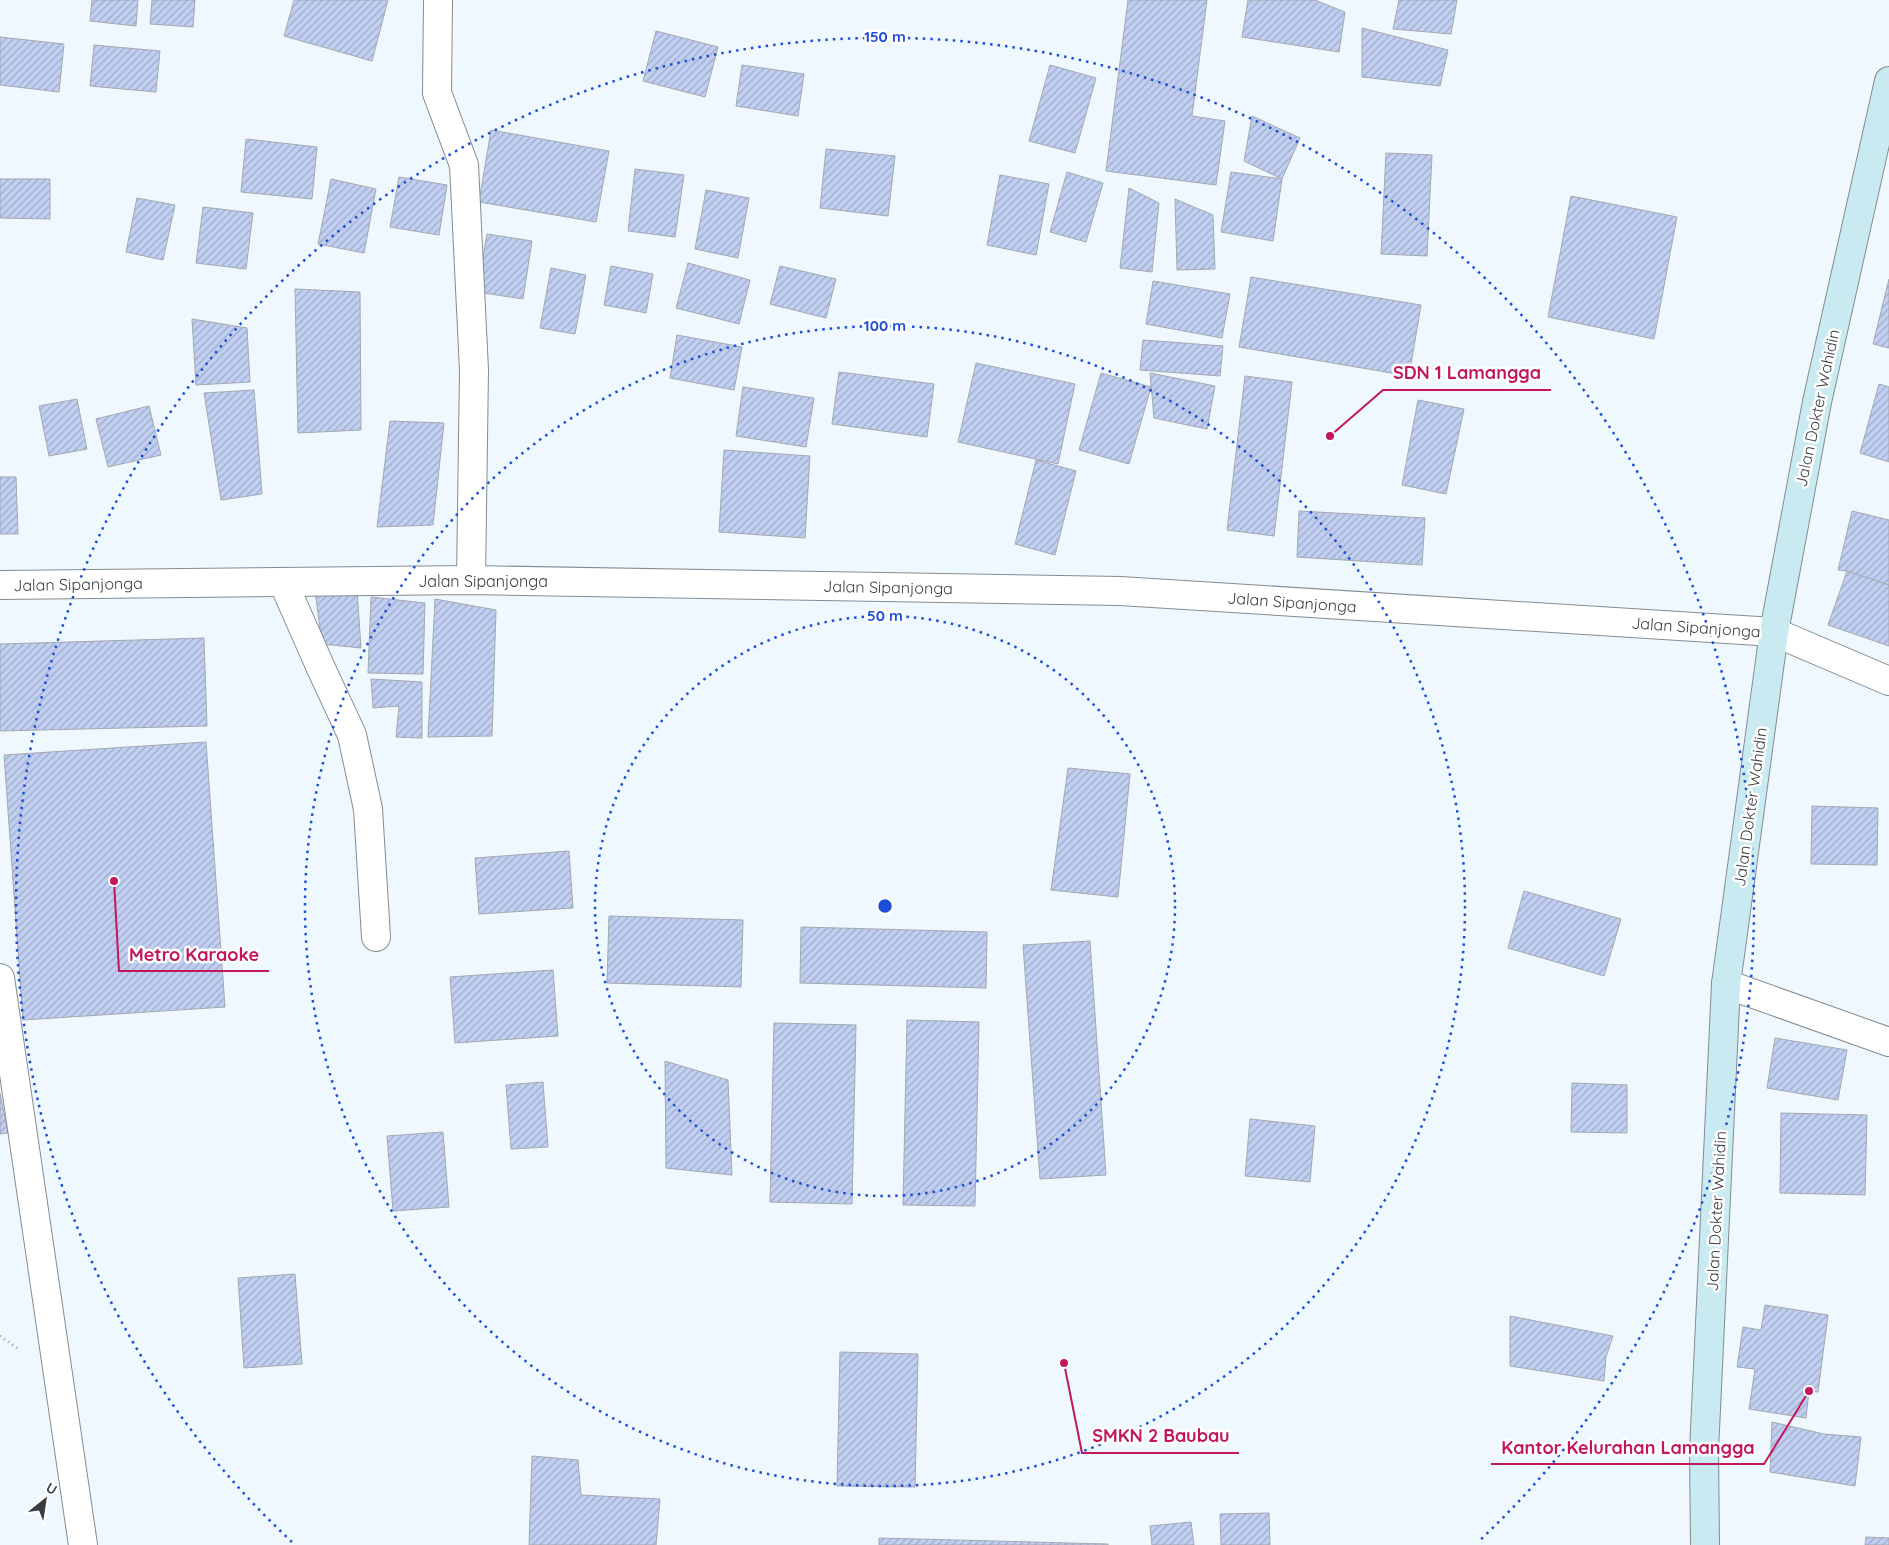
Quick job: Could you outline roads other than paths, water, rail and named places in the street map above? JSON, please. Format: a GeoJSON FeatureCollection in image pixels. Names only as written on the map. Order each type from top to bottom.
{"type":"FeatureCollection","features":[{"type":"Feature","properties":{"kind":"street"},"geometry":{"type":"LineString","coordinates":[[438,0],[437,93],[464,165],[474,370],[471,580]]}},
{"type":"Feature","properties":{"kind":"street","name":"Jalan Dokter Wahidin"},"geometry":{"type":"LineString","coordinates":[[1705,1545],[1704,1451],[1726,984],[1774,632],[1817,402],[1889,81]]}},
{"type":"Feature","properties":{"kind":"street","name":"Jalan Sipanjonga"},"geometry":{"type":"LineString","coordinates":[[0,585],[471,580],[1120,591],[1774,632],[1889,681]]}},
{"type":"Feature","properties":{"kind":"street"},"geometry":{"type":"LineString","coordinates":[[284,582],[352,735],[368,809],[376,937]]}},
{"type":"Feature","properties":{"kind":"street"},"geometry":{"type":"LineString","coordinates":[[0,978],[83,1545]]}},
{"type":"Feature","properties":{"kind":"street"},"geometry":{"type":"LineString","coordinates":[[1726,984],[1889,1042]]}},
{"type":"Feature","properties":{"kind":"place","name":"SDN 1 Lamangga"},"geometry":{"type":"Point","coordinates":[1330,436]}},
{"type":"Feature","properties":{"kind":"place","name":"Metro Karaoke"},"geometry":{"type":"Point","coordinates":[114,881]}},
{"type":"Feature","properties":{"kind":"place","name":"SMKN 2 Baubau"},"geometry":{"type":"Point","coordinates":[1064,1363]}},
{"type":"Feature","properties":{"kind":"place","name":"Kantor Kelurahan Lamangga"},"geometry":{"type":"Point","coordinates":[1809,1391]}}]}
